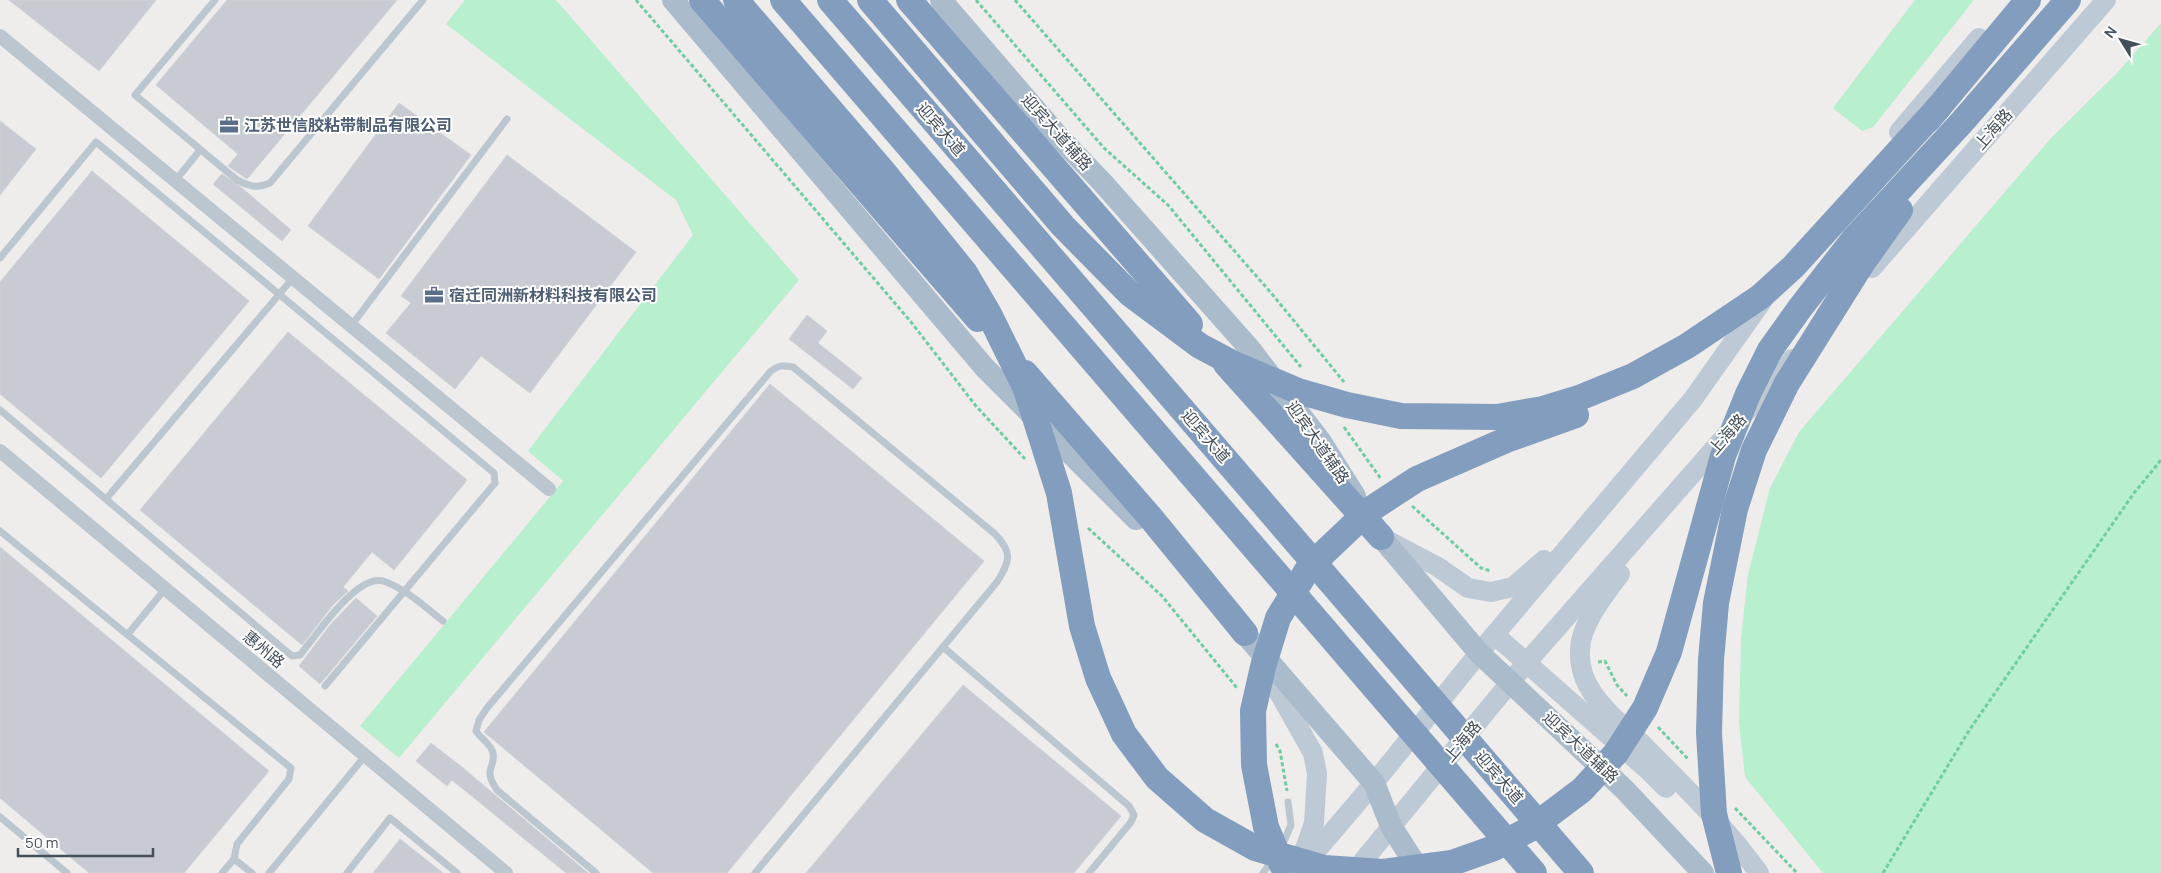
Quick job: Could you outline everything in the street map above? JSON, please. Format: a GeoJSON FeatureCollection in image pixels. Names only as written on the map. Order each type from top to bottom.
{"type":"FeatureCollection","features":[{"type":"Feature","properties":{"kind":"highway"},"geometry":{"type":"LineString","coordinates":[[702,0],[1151,518],[1245,633]]}},
{"type":"Feature","properties":{"kind":"highway"},"geometry":{"type":"LineString","coordinates":[[736,0],[882,170],[947,250],[965,273],[989,314],[1026,388],[1059,493],[1082,626],[1098,678],[1124,734],[1157,778],[1204,820],[1255,848],[1324,868],[1383,872],[1452,862],[1494,848],[1530,829],[1582,790],[1616,754],[1645,708],[1669,652],[1723,456],[1748,394],[1770,350],[1854,239],[1962,122]]}},
{"type":"Feature","properties":{"kind":"highway"},"geometry":{"type":"LineString","coordinates":[[783,0],[1534,873]]}},
{"type":"Feature","properties":{"kind":"highway","name":"迎宾大道"},"geometry":{"type":"LineString","coordinates":[[830,0],[1581,873]]}},
{"type":"Feature","properties":{"kind":"highway"},"geometry":{"type":"LineString","coordinates":[[870,0],[1063,226],[1129,293],[1200,346],[1234,364],[1298,391],[1347,405],[1401,416],[1497,417],[1543,409],[1579,398],[1632,376],[1686,346],[1760,297],[1793,267],[1939,107]]}},
{"type":"Feature","properties":{"kind":"highway"},"geometry":{"type":"LineString","coordinates":[[909,0],[1146,275],[1381,537]]}},
{"type":"Feature","properties":{"kind":"highway"},"geometry":{"type":"LineString","coordinates":[[1286,873],[1266,827],[1254,765],[1253,711],[1263,667],[1278,618],[1309,567],[1368,511],[1417,479],[1506,440],[1593,409],[1626,394],[1679,367],[1725,335],[1770,297],[1799,268],[1939,107],[2028,0]]}},
{"type":"Feature","properties":{"kind":"highway","name":"上海路"},"geometry":{"type":"LineString","coordinates":[[1962,122],[2068,0]]}},
{"type":"Feature","properties":{"kind":"highway"},"geometry":{"type":"LineString","coordinates":[[1729,873],[1714,814],[1709,733],[1710,660],[1716,603],[1738,500],[1754,450],[1787,383],[1861,265],[1962,122]]}},
{"type":"Feature","properties":{"kind":"main road"},"geometry":{"type":"LineString","coordinates":[[673,0],[985,368],[1107,488],[1245,633],[1374,783],[1390,826],[1421,873]]}},
{"type":"Feature","properties":{"kind":"main road","name":"迎宾大道辅路"},"geometry":{"type":"LineString","coordinates":[[941,0],[1059,137],[1102,182],[1250,350],[1321,442],[1381,537],[1479,653],[1624,789],[1703,873]]}},
{"type":"Feature","properties":{"kind":"main road"},"geometry":{"type":"LineString","coordinates":[[1298,873],[1374,783],[1479,653],[1693,399],[1792,259],[2012,0]]}},
{"type":"Feature","properties":{"kind":"main road","name":"上海路"},"geometry":{"type":"LineString","coordinates":[[1353,873],[1527,662],[2106,0]]}},
{"type":"Feature","properties":{"kind":"main road"},"geometry":{"type":"LineString","coordinates":[[1381,537],[1438,567],[1468,588],[1495,591],[1513,587],[1532,572],[1693,399]]}},
{"type":"Feature","properties":{"kind":"main road"},"geometry":{"type":"LineString","coordinates":[[1754,403],[1604,595],[1584,630],[1580,650],[1589,687],[1601,702],[1670,772],[1744,852],[1759,873]]}},
{"type":"Feature","properties":{"kind":"main road"},"geometry":{"type":"LineString","coordinates":[[1245,633],[1313,753],[1317,774],[1314,824],[1305,849],[1286,873]]}},
{"type":"Feature","properties":{"kind":"main road"},"geometry":{"type":"LineString","coordinates":[[1495,635],[1648,770],[1747,873]]}},
{"type":"Feature","properties":{"kind":"street"},"geometry":{"type":"LineString","coordinates":[[0,36],[549,489]]}},
{"type":"Feature","properties":{"kind":"street","name":"惠州路"},"geometry":{"type":"LineString","coordinates":[[0,451],[506,873]]}},
{"type":"Feature","properties":{"kind":"lane"},"geometry":{"type":"LineString","coordinates":[[215,0],[135,96],[236,180],[248,186],[259,188],[270,183],[423,0]]}},
{"type":"Feature","properties":{"kind":"lane"},"geometry":{"type":"LineString","coordinates":[[352,326],[507,118]]}},
{"type":"Feature","properties":{"kind":"lane"},"geometry":{"type":"LineString","coordinates":[[0,258],[96,142],[494,473],[496,483],[325,686]]}},
{"type":"Feature","properties":{"kind":"lane"},"geometry":{"type":"LineString","coordinates":[[175,181],[200,150]]}},
{"type":"Feature","properties":{"kind":"lane"},"geometry":{"type":"LineString","coordinates":[[106,499],[293,278]]}},
{"type":"Feature","properties":{"kind":"lane"},"geometry":{"type":"LineString","coordinates":[[596,873],[497,790],[490,780],[490,768],[494,755],[490,746],[481,739],[476,731],[479,720],[487,708],[770,372],[778,366],[793,367],[1006,546],[1008,557],[1004,571],[997,582],[755,873]]}},
{"type":"Feature","properties":{"kind":"lane"},"geometry":{"type":"LineString","coordinates":[[0,410],[292,656],[300,655],[351,592],[367,583],[381,581],[404,592],[444,621]]}},
{"type":"Feature","properties":{"kind":"lane"},"geometry":{"type":"LineString","coordinates":[[0,531],[291,768],[289,779],[237,844],[234,859],[222,873]]}},
{"type":"Feature","properties":{"kind":"lane"},"geometry":{"type":"LineString","coordinates":[[128,634],[165,589]]}},
{"type":"Feature","properties":{"kind":"lane"},"geometry":{"type":"LineString","coordinates":[[943,647],[1129,806],[1134,815],[1131,822],[1089,873]]}},
{"type":"Feature","properties":{"kind":"lane"},"geometry":{"type":"LineString","coordinates":[[269,873],[365,756]]}},
{"type":"Feature","properties":{"kind":"lane"},"geometry":{"type":"LineString","coordinates":[[1263,873],[1284,842],[1291,825],[1288,802]]}},
{"type":"Feature","properties":{"kind":"lane"},"geometry":{"type":"LineString","coordinates":[[0,817],[67,873]]}},
{"type":"Feature","properties":{"kind":"lane"},"geometry":{"type":"LineString","coordinates":[[347,873],[390,818],[457,873]]}},
{"type":"Feature","properties":{"kind":"lane"},"geometry":{"type":"LineString","coordinates":[[234,859],[252,873]]}},
{"type":"Feature","properties":{"kind":"path"},"geometry":{"type":"LineString","coordinates":[[636,0],[910,322],[976,406],[1028,462]]}},
{"type":"Feature","properties":{"kind":"path"},"geometry":{"type":"LineString","coordinates":[[976,0],[1104,148],[1168,205],[1302,369]]}},
{"type":"Feature","properties":{"kind":"path"},"geometry":{"type":"LineString","coordinates":[[1015,0],[1272,294],[1346,383]]}},
{"type":"Feature","properties":{"kind":"path"},"geometry":{"type":"LineString","coordinates":[[1341,423],[1379,477],[1387,484]]}},
{"type":"Feature","properties":{"kind":"path"},"geometry":{"type":"LineString","coordinates":[[1883,873],[1970,729],[2134,493],[2161,460]]}},
{"type":"Feature","properties":{"kind":"path"},"geometry":{"type":"LineString","coordinates":[[1408,503],[1481,568],[1496,573],[1495,591]]}},
{"type":"Feature","properties":{"kind":"path"},"geometry":{"type":"LineString","coordinates":[[1086,526],[1162,596],[1240,693]]}},
{"type":"Feature","properties":{"kind":"path"},"geometry":{"type":"LineString","coordinates":[[1582,663],[1605,661],[1617,685],[1631,700]]}},
{"type":"Feature","properties":{"kind":"path"},"geometry":{"type":"LineString","coordinates":[[1652,721],[1694,765]]}},
{"type":"Feature","properties":{"kind":"path"},"geometry":{"type":"LineString","coordinates":[[1274,742],[1280,750],[1288,802]]}},
{"type":"Feature","properties":{"kind":"path"},"geometry":{"type":"LineString","coordinates":[[1728,801],[1797,873]]}},
{"type":"Feature","properties":{"kind":"green space"},"geometry":{"type":"Polygon","coordinates":[[[465,0],[556,0],[799,280],[399,758],[360,726],[563,481],[528,451],[693,235],[676,200],[446,24],[465,0]]]}},
{"type":"Feature","properties":{"kind":"green space"},"geometry":{"type":"Polygon","coordinates":[[[1915,0],[1974,0],[1873,127],[1862,131],[1833,108],[1915,0]]]}},
{"type":"Feature","properties":{"kind":"green space"},"geometry":{"type":"Polygon","coordinates":[[[2161,23],[2161,873],[1823,873],[1745,777],[1739,723],[1741,638],[1748,574],[1770,488],[1799,432],[2052,137],[2116,74],[2161,23]]]}},
{"type":"Feature","properties":{"kind":"building"},"geometry":{"type":"Polygon","coordinates":[[[9,0],[156,0],[99,71],[9,0]]]}},
{"type":"Feature","properties":{"kind":"building"},"geometry":{"type":"Polygon","coordinates":[[[227,0],[397,0],[247,179],[228,166],[238,154],[156,85],[227,0]]]}},
{"type":"Feature","properties":{"kind":"building"},"geometry":{"type":"Polygon","coordinates":[[[399,103],[471,155],[379,279],[308,226],[399,103]]]}},
{"type":"Feature","properties":{"kind":"building"},"geometry":{"type":"Polygon","coordinates":[[[0,121],[36,149],[0,195],[0,121]]]}},
{"type":"Feature","properties":{"kind":"building"},"geometry":{"type":"Polygon","coordinates":[[[507,155],[636,252],[530,393],[481,356],[455,389],[386,333],[411,303],[401,296],[507,155]]]}},
{"type":"Feature","properties":{"kind":"building"},"geometry":{"type":"Polygon","coordinates":[[[92,171],[249,301],[101,478],[0,394],[0,282],[92,171]]]}},
{"type":"Feature","properties":{"kind":"building"},"geometry":{"type":"Polygon","coordinates":[[[222,174],[242,188],[291,230],[282,241],[213,184],[222,174]]]}},
{"type":"Feature","properties":{"kind":"building"},"geometry":{"type":"Polygon","coordinates":[[[807,315],[827,331],[818,343],[862,378],[853,389],[789,339],[807,315]]]}},
{"type":"Feature","properties":{"kind":"building"},"geometry":{"type":"Polygon","coordinates":[[[288,332],[467,480],[394,570],[372,552],[343,587],[348,591],[333,605],[302,645],[140,510],[288,332]]]}},
{"type":"Feature","properties":{"kind":"building"},"geometry":{"type":"Polygon","coordinates":[[[770,384],[984,561],[727,873],[653,873],[484,732],[770,384]]]}},
{"type":"Feature","properties":{"kind":"building"},"geometry":{"type":"Polygon","coordinates":[[[0,547],[269,771],[184,873],[89,873],[0,798],[0,547]]]}},
{"type":"Feature","properties":{"kind":"building"},"geometry":{"type":"Polygon","coordinates":[[[356,598],[377,616],[320,684],[299,666],[330,625],[356,598]]]}},
{"type":"Feature","properties":{"kind":"building"},"geometry":{"type":"Polygon","coordinates":[[[963,685],[1121,816],[1074,873],[806,873],[963,685]]]}},
{"type":"Feature","properties":{"kind":"building"},"geometry":{"type":"Polygon","coordinates":[[[431,743],[588,873],[566,873],[452,780],[447,786],[416,761],[431,743]]]}},
{"type":"Feature","properties":{"kind":"building"},"geometry":{"type":"Polygon","coordinates":[[[400,839],[443,873],[373,873],[400,839]]]}},
{"type":"Feature","properties":{"kind":"place","name":"江苏世信胶粘带制品有限公司"},"geometry":{"type":"Point","coordinates":[229,125]}},
{"type":"Feature","properties":{"kind":"place","name":"宿迁同洲新材料科技有限公司"},"geometry":{"type":"Point","coordinates":[434,295]}}]}
